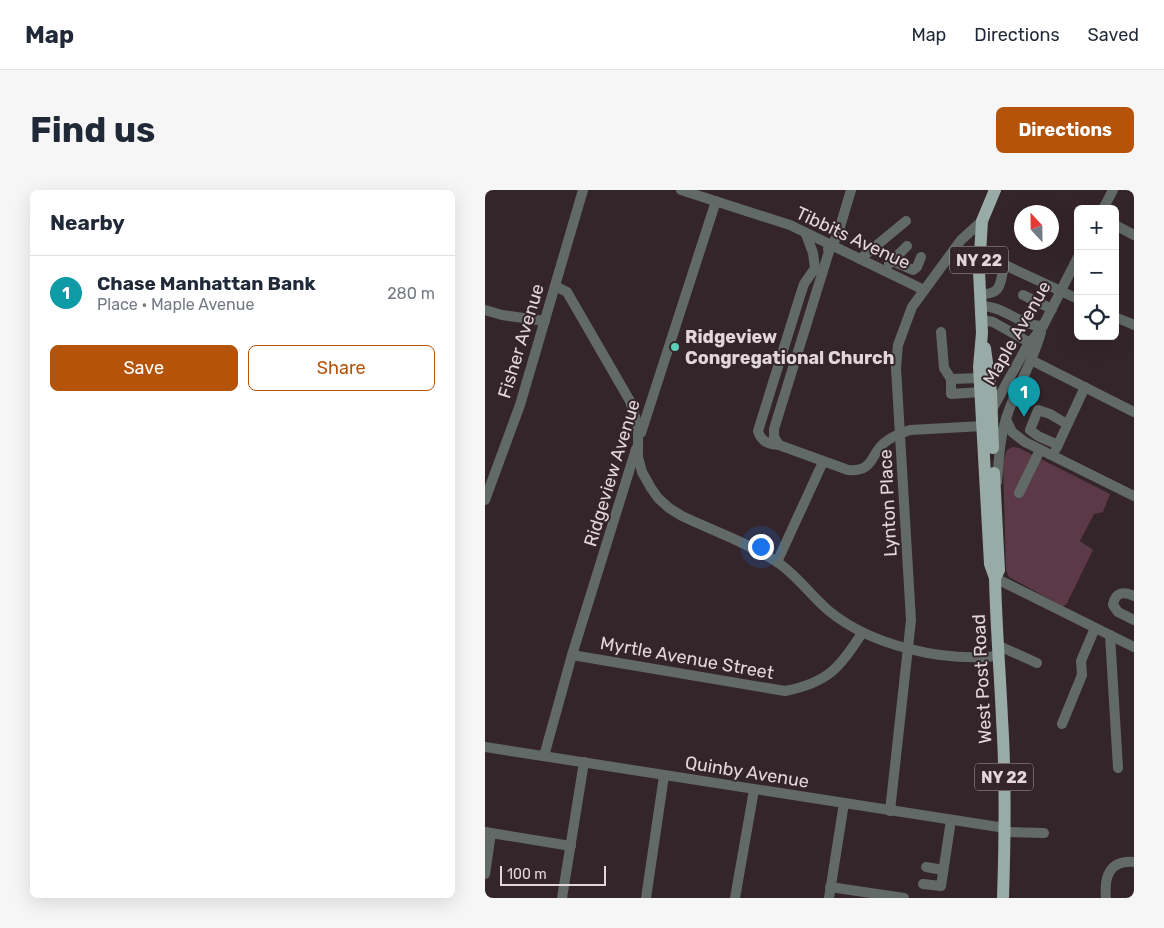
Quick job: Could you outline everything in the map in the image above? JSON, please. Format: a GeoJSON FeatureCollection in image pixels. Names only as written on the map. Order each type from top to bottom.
{"type":"FeatureCollection","features":[{"type":"Feature","properties":{"kind":"main road","name":"West Post Road"},"geometry":{"type":"LineString","coordinates":[[995,190],[982,221],[979,253],[982,333],[980,378],[990,564],[995,578],[997,651],[1002,719],[1005,830],[1003,898]]}},
{"type":"Feature","properties":{"kind":"main road","name":"West Post Road"},"geometry":{"type":"LineString","coordinates":[[982,333],[988,362],[991,410],[999,570],[995,578]]}},
{"type":"Feature","properties":{"kind":"street","name":"Fisher Avenue"},"geometry":{"type":"LineString","coordinates":[[485,500],[517,413],[583,190]]}},
{"type":"Feature","properties":{"kind":"street","name":"Tibbits Avenue"},"geometry":{"type":"LineString","coordinates":[[681,190],[790,225],[924,290]]}},
{"type":"Feature","properties":{"kind":"street"},"geometry":{"type":"LineString","coordinates":[[851,190],[837,237],[804,284],[759,427],[761,438],[769,443],[823,462],[852,470],[864,467],[884,450],[891,449],[899,455],[903,465]]}},
{"type":"Feature","properties":{"kind":"street"},"geometry":{"type":"LineString","coordinates":[[1105,205],[1113,190]]}},
{"type":"Feature","properties":{"kind":"street","name":"Ridgeview Avenue"},"geometry":{"type":"LineString","coordinates":[[544,756],[638,443],[716,201]]}},
{"type":"Feature","properties":{"kind":"street","name":"Lynton Place"},"geometry":{"type":"LineString","coordinates":[[890,810],[911,620],[896,368],[898,345],[908,315],[924,290],[961,240],[982,221]]}},
{"type":"Feature","properties":{"kind":"street"},"geometry":{"type":"LineString","coordinates":[[860,259],[906,222]]}},
{"type":"Feature","properties":{"kind":"street"},"geometry":{"type":"LineString","coordinates":[[1119,227],[1132,232]]}},
{"type":"Feature","properties":{"kind":"street"},"geometry":{"type":"LineString","coordinates":[[806,234],[815,262],[813,272]]}},
{"type":"Feature","properties":{"kind":"street"},"geometry":{"type":"LineString","coordinates":[[779,445],[774,437],[774,429],[831,245]]}},
{"type":"Feature","properties":{"kind":"street"},"geometry":{"type":"LineString","coordinates":[[883,270],[907,246]]}},
{"type":"Feature","properties":{"kind":"street"},"geometry":{"type":"LineString","coordinates":[[979,253],[1074,297]]}},
{"type":"Feature","properties":{"kind":"street"},"geometry":{"type":"LineString","coordinates":[[892,261],[913,270],[917,267],[921,257]]}},
{"type":"Feature","properties":{"kind":"street"},"geometry":{"type":"LineString","coordinates":[[981,300],[996,292],[999,288],[1004,265]]}},
{"type":"Feature","properties":{"kind":"street","name":"Maple Avenue"},"geometry":{"type":"LineString","coordinates":[[983,426],[991,410],[1034,344],[1074,265]]}},
{"type":"Feature","properties":{"kind":"street"},"geometry":{"type":"LineString","coordinates":[[555,286],[567,292],[626,393],[638,426],[638,457],[643,472],[651,488],[669,508],[681,516],[777,562],[795,576],[830,612],[862,633],[907,648],[969,658],[997,651],[1037,663]]}},
{"type":"Feature","properties":{"kind":"street"},"geometry":{"type":"LineString","coordinates":[[1023,294],[1052,308]]}},
{"type":"Feature","properties":{"kind":"street"},"geometry":{"type":"LineString","coordinates":[[981,300],[1033,326],[1043,326]]}},
{"type":"Feature","properties":{"kind":"street"},"geometry":{"type":"LineString","coordinates":[[485,310],[502,315],[545,321]]}},
{"type":"Feature","properties":{"kind":"street"},"geometry":{"type":"LineString","coordinates":[[1119,319],[1134,326]]}},
{"type":"Feature","properties":{"kind":"street"},"geometry":{"type":"LineString","coordinates":[[981,320],[993,322],[1034,344]]}},
{"type":"Feature","properties":{"kind":"street"},"geometry":{"type":"LineString","coordinates":[[941,332],[944,368],[951,379],[951,394],[981,392]]}},
{"type":"Feature","properties":{"kind":"street","name":"Maple Avenue"},"geometry":{"type":"LineString","coordinates":[[995,492],[1002,431],[1031,360],[1034,344]]}},
{"type":"Feature","properties":{"kind":"street"},"geometry":{"type":"LineString","coordinates":[[1031,360],[1134,412]]}},
{"type":"Feature","properties":{"kind":"street"},"geometry":{"type":"LineString","coordinates":[[951,379],[980,378]]}},
{"type":"Feature","properties":{"kind":"street"},"geometry":{"type":"LineString","coordinates":[[1053,456],[1085,387]]}},
{"type":"Feature","properties":{"kind":"street"},"geometry":{"type":"LineString","coordinates":[[1060,441],[1038,436],[1030,430],[1031,424],[1038,410],[1050,414],[1067,424]]}},
{"type":"Feature","properties":{"kind":"street"},"geometry":{"type":"LineString","coordinates":[[1005,420],[1012,432],[1025,442],[1134,496]]}},
{"type":"Feature","properties":{"kind":"street"},"geometry":{"type":"LineString","coordinates":[[874,458],[884,443],[910,430],[983,426]]}},
{"type":"Feature","properties":{"kind":"street"},"geometry":{"type":"LineString","coordinates":[[999,451],[1004,444],[1025,442]]}},
{"type":"Feature","properties":{"kind":"street"},"geometry":{"type":"LineString","coordinates":[[1019,493],[1040,450]]}},
{"type":"Feature","properties":{"kind":"street"},"geometry":{"type":"LineString","coordinates":[[777,562],[823,462]]}},
{"type":"Feature","properties":{"kind":"street"},"geometry":{"type":"LineString","coordinates":[[995,578],[1134,646]]}},
{"type":"Feature","properties":{"kind":"street"},"geometry":{"type":"LineString","coordinates":[[1134,596],[1128,593],[1120,593],[1114,600],[1113,605],[1118,612],[1134,620]]}},
{"type":"Feature","properties":{"kind":"street"},"geometry":{"type":"LineString","coordinates":[[1062,724],[1082,675],[1081,661],[1095,628]]}},
{"type":"Feature","properties":{"kind":"street","name":"Myrtle Avenue Street"},"geometry":{"type":"LineString","coordinates":[[573,655],[785,691],[805,687],[832,672],[844,659],[862,633]]}},
{"type":"Feature","properties":{"kind":"street"},"geometry":{"type":"LineString","coordinates":[[1110,635],[1118,768]]}},
{"type":"Feature","properties":{"kind":"street","name":"Quinby Avenue"},"geometry":{"type":"LineString","coordinates":[[485,747],[890,810],[1005,830],[1045,833]]}},
{"type":"Feature","properties":{"kind":"street"},"geometry":{"type":"LineString","coordinates":[[562,898],[583,762]]}},
{"type":"Feature","properties":{"kind":"street"},"geometry":{"type":"LineString","coordinates":[[646,898],[664,776]]}},
{"type":"Feature","properties":{"kind":"street"},"geometry":{"type":"LineString","coordinates":[[735,898],[754,790]]}},
{"type":"Feature","properties":{"kind":"street"},"geometry":{"type":"LineString","coordinates":[[829,898],[843,803]]}},
{"type":"Feature","properties":{"kind":"street"},"geometry":{"type":"LineString","coordinates":[[923,884],[941,886],[951,820]]}},
{"type":"Feature","properties":{"kind":"street"},"geometry":{"type":"LineString","coordinates":[[485,874],[488,833],[571,846]]}},
{"type":"Feature","properties":{"kind":"street"},"geometry":{"type":"LineString","coordinates":[[1106,898],[1105,880],[1109,873],[1122,862],[1131,862]]}},
{"type":"Feature","properties":{"kind":"street"},"geometry":{"type":"LineString","coordinates":[[926,867],[943,870]]}},
{"type":"Feature","properties":{"kind":"street"},"geometry":{"type":"LineString","coordinates":[[830,887],[904,898]]}},
{"type":"Feature","properties":{"kind":"shaded area"},"geometry":{"type":"Polygon","coordinates":[[[1012,447],[1019,448],[1110,494],[1103,512],[1094,514],[1080,541],[1093,550],[1066,605],[1062,606],[1009,577],[1006,570],[1003,463],[1007,450],[1012,447]]]}},
{"type":"Feature","properties":{"kind":"place","name":"Ridgeview Congregational Church"},"geometry":{"type":"Point","coordinates":[675,347]}},
{"type":"Feature","properties":{"kind":"place","name":"Chase Manhattan Bank"},"geometry":{"type":"Point","coordinates":[1024,417]}}]}
